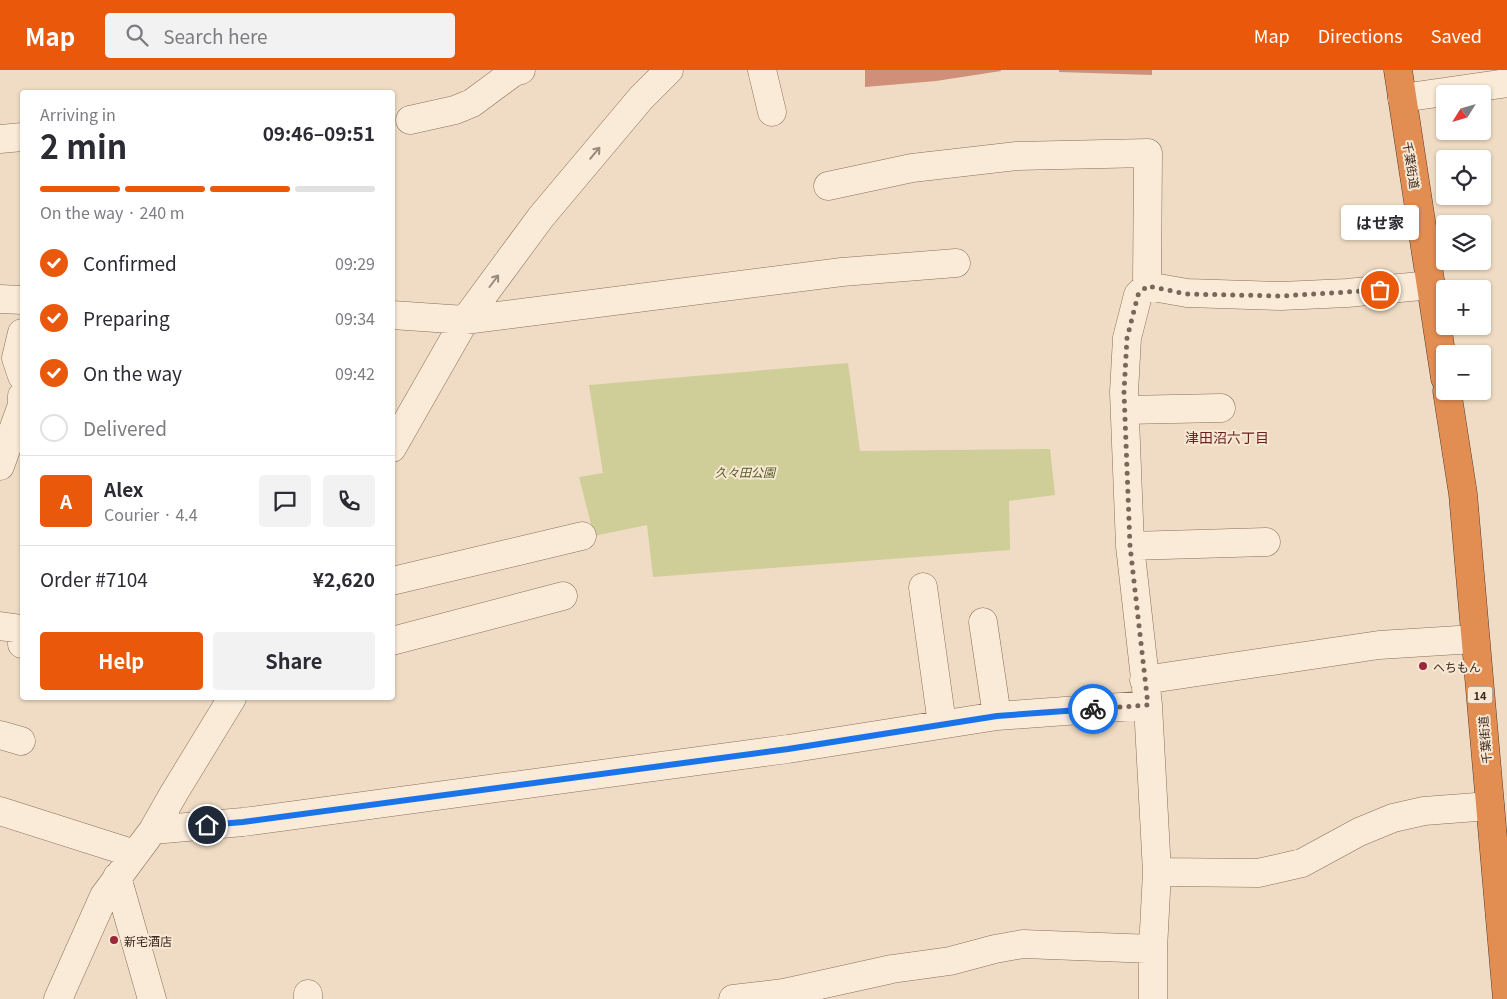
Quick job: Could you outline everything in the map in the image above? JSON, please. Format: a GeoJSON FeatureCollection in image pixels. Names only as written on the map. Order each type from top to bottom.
{"type":"FeatureCollection","features":[{"type":"Feature","properties":{"kind":"highway","name":"千葉街道"},"geometry":{"type":"LineString","coordinates":[[1398,70],[1440,345]]}},
{"type":"Feature","properties":{"kind":"highway","name":"千葉街道"},"geometry":{"type":"LineString","coordinates":[[1448,400],[1463,494],[1506,999]]}},
{"type":"Feature","properties":{"kind":"street"},"geometry":{"type":"LineString","coordinates":[[410,120],[455,110],[472,103],[514,72],[521,70]]}},
{"type":"Feature","properties":{"kind":"street"},"geometry":{"type":"LineString","coordinates":[[395,443],[465,320],[541,217],[641,98],[669,70]]}},
{"type":"Feature","properties":{"kind":"street"},"geometry":{"type":"LineString","coordinates":[[762,70],[772,112]]}},
{"type":"Feature","properties":{"kind":"street"},"geometry":{"type":"LineString","coordinates":[[1402,98],[1507,83]]}},
{"type":"Feature","properties":{"kind":"street"},"geometry":{"type":"LineString","coordinates":[[0,139],[20,137]]}},
{"type":"Feature","properties":{"kind":"street"},"geometry":{"type":"LineString","coordinates":[[828,186],[912,168],[1017,156],[1148,153],[1147,286],[1138,295],[1127,338],[1124,410],[1130,546],[1146,693],[1157,872],[1153,949],[1153,999]]}},
{"type":"Feature","properties":{"kind":"street"},"geometry":{"type":"LineString","coordinates":[[395,316],[465,320],[842,272],[956,263]]}},
{"type":"Feature","properties":{"kind":"street"},"geometry":{"type":"LineString","coordinates":[[1147,286],[1187,294],[1281,296],[1347,293],[1431,285]]}},
{"type":"Feature","properties":{"kind":"street"},"geometry":{"type":"LineString","coordinates":[[0,299],[20,300]]}},
{"type":"Feature","properties":{"kind":"street"},"geometry":{"type":"LineString","coordinates":[[20,341],[16,358],[20,370]]}},
{"type":"Feature","properties":{"kind":"street"},"geometry":{"type":"LineString","coordinates":[[1124,410],[1221,408]]}},
{"type":"Feature","properties":{"kind":"street"},"geometry":{"type":"LineString","coordinates":[[0,466],[20,411]]}},
{"type":"Feature","properties":{"kind":"street"},"geometry":{"type":"LineString","coordinates":[[395,580],[582,536]]}},
{"type":"Feature","properties":{"kind":"street"},"geometry":{"type":"LineString","coordinates":[[1130,546],[1266,542]]}},
{"type":"Feature","properties":{"kind":"street"},"geometry":{"type":"LineString","coordinates":[[923,587],[942,724]]}},
{"type":"Feature","properties":{"kind":"street"},"geometry":{"type":"LineString","coordinates":[[395,640],[563,596]]}},
{"type":"Feature","properties":{"kind":"street"},"geometry":{"type":"LineString","coordinates":[[983,622],[997,716]]}},
{"type":"Feature","properties":{"kind":"street"},"geometry":{"type":"LineString","coordinates":[[0,626],[20,630]]}},
{"type":"Feature","properties":{"kind":"street"},"geometry":{"type":"LineString","coordinates":[[153,830],[243,822],[788,749],[1146,693],[1379,645],[1475,639]]}},
{"type":"Feature","properties":{"kind":"street"},"geometry":{"type":"LineString","coordinates":[[58,999],[104,896],[153,830],[231,700]]}},
{"type":"Feature","properties":{"kind":"street"},"geometry":{"type":"LineString","coordinates":[[1157,872],[1258,873],[1302,862],[1359,832],[1393,818],[1424,812],[1490,806]]}},
{"type":"Feature","properties":{"kind":"street"},"geometry":{"type":"LineString","coordinates":[[0,811],[135,854]]}},
{"type":"Feature","properties":{"kind":"street"},"geometry":{"type":"LineString","coordinates":[[117,877],[152,999]]}},
{"type":"Feature","properties":{"kind":"street"},"geometry":{"type":"LineString","coordinates":[[733,999],[784,993],[892,969],[950,961],[1023,944],[1153,949]]}},
{"type":"Feature","properties":{"kind":"green space","name":"久々田公園"},"geometry":{"type":"Polygon","coordinates":[[[848,363],[860,451],[1050,449],[1055,495],[1009,501],[1010,550],[653,577],[647,525],[594,536],[579,477],[603,473],[589,385],[848,363]]]}},
{"type":"Feature","properties":{"kind":"building"},"geometry":{"type":"Polygon","coordinates":[[[865,70],[1001,71],[936,81],[865,87],[865,70]]]}},
{"type":"Feature","properties":{"kind":"building"},"geometry":{"type":"Polygon","coordinates":[[[1059,70],[1152,70],[1152,75],[1059,72],[1059,70]]]}},
{"type":"Feature","properties":{"kind":"way so far"},"geometry":{"type":"LineString","coordinates":[[1093,709],[1148,705],[1130,546],[1124,392],[1127,338],[1138,295],[1147,286],[1187,294],[1281,296],[1380,290]]}},
{"type":"Feature","properties":{"kind":"place","name":"はせ家"},"geometry":{"type":"Point","coordinates":[1380,290]}},
{"type":"Feature","properties":{"kind":"place","name":"へちもん"},"geometry":{"type":"Point","coordinates":[1423,666]}},
{"type":"Feature","properties":{"kind":"place","name":"新宅酒店"},"geometry":{"type":"Point","coordinates":[114,940]}},
{"type":"Feature","properties":{"kind":"district","name":"津田沼六丁目"},"geometry":{"type":"Point","coordinates":[1227,437]}},
{"type":"Feature","properties":{"kind":"route"},"geometry":{"type":"LineString","coordinates":[[207,825],[243,822],[788,749],[997,716],[1093,709]]}}]}
